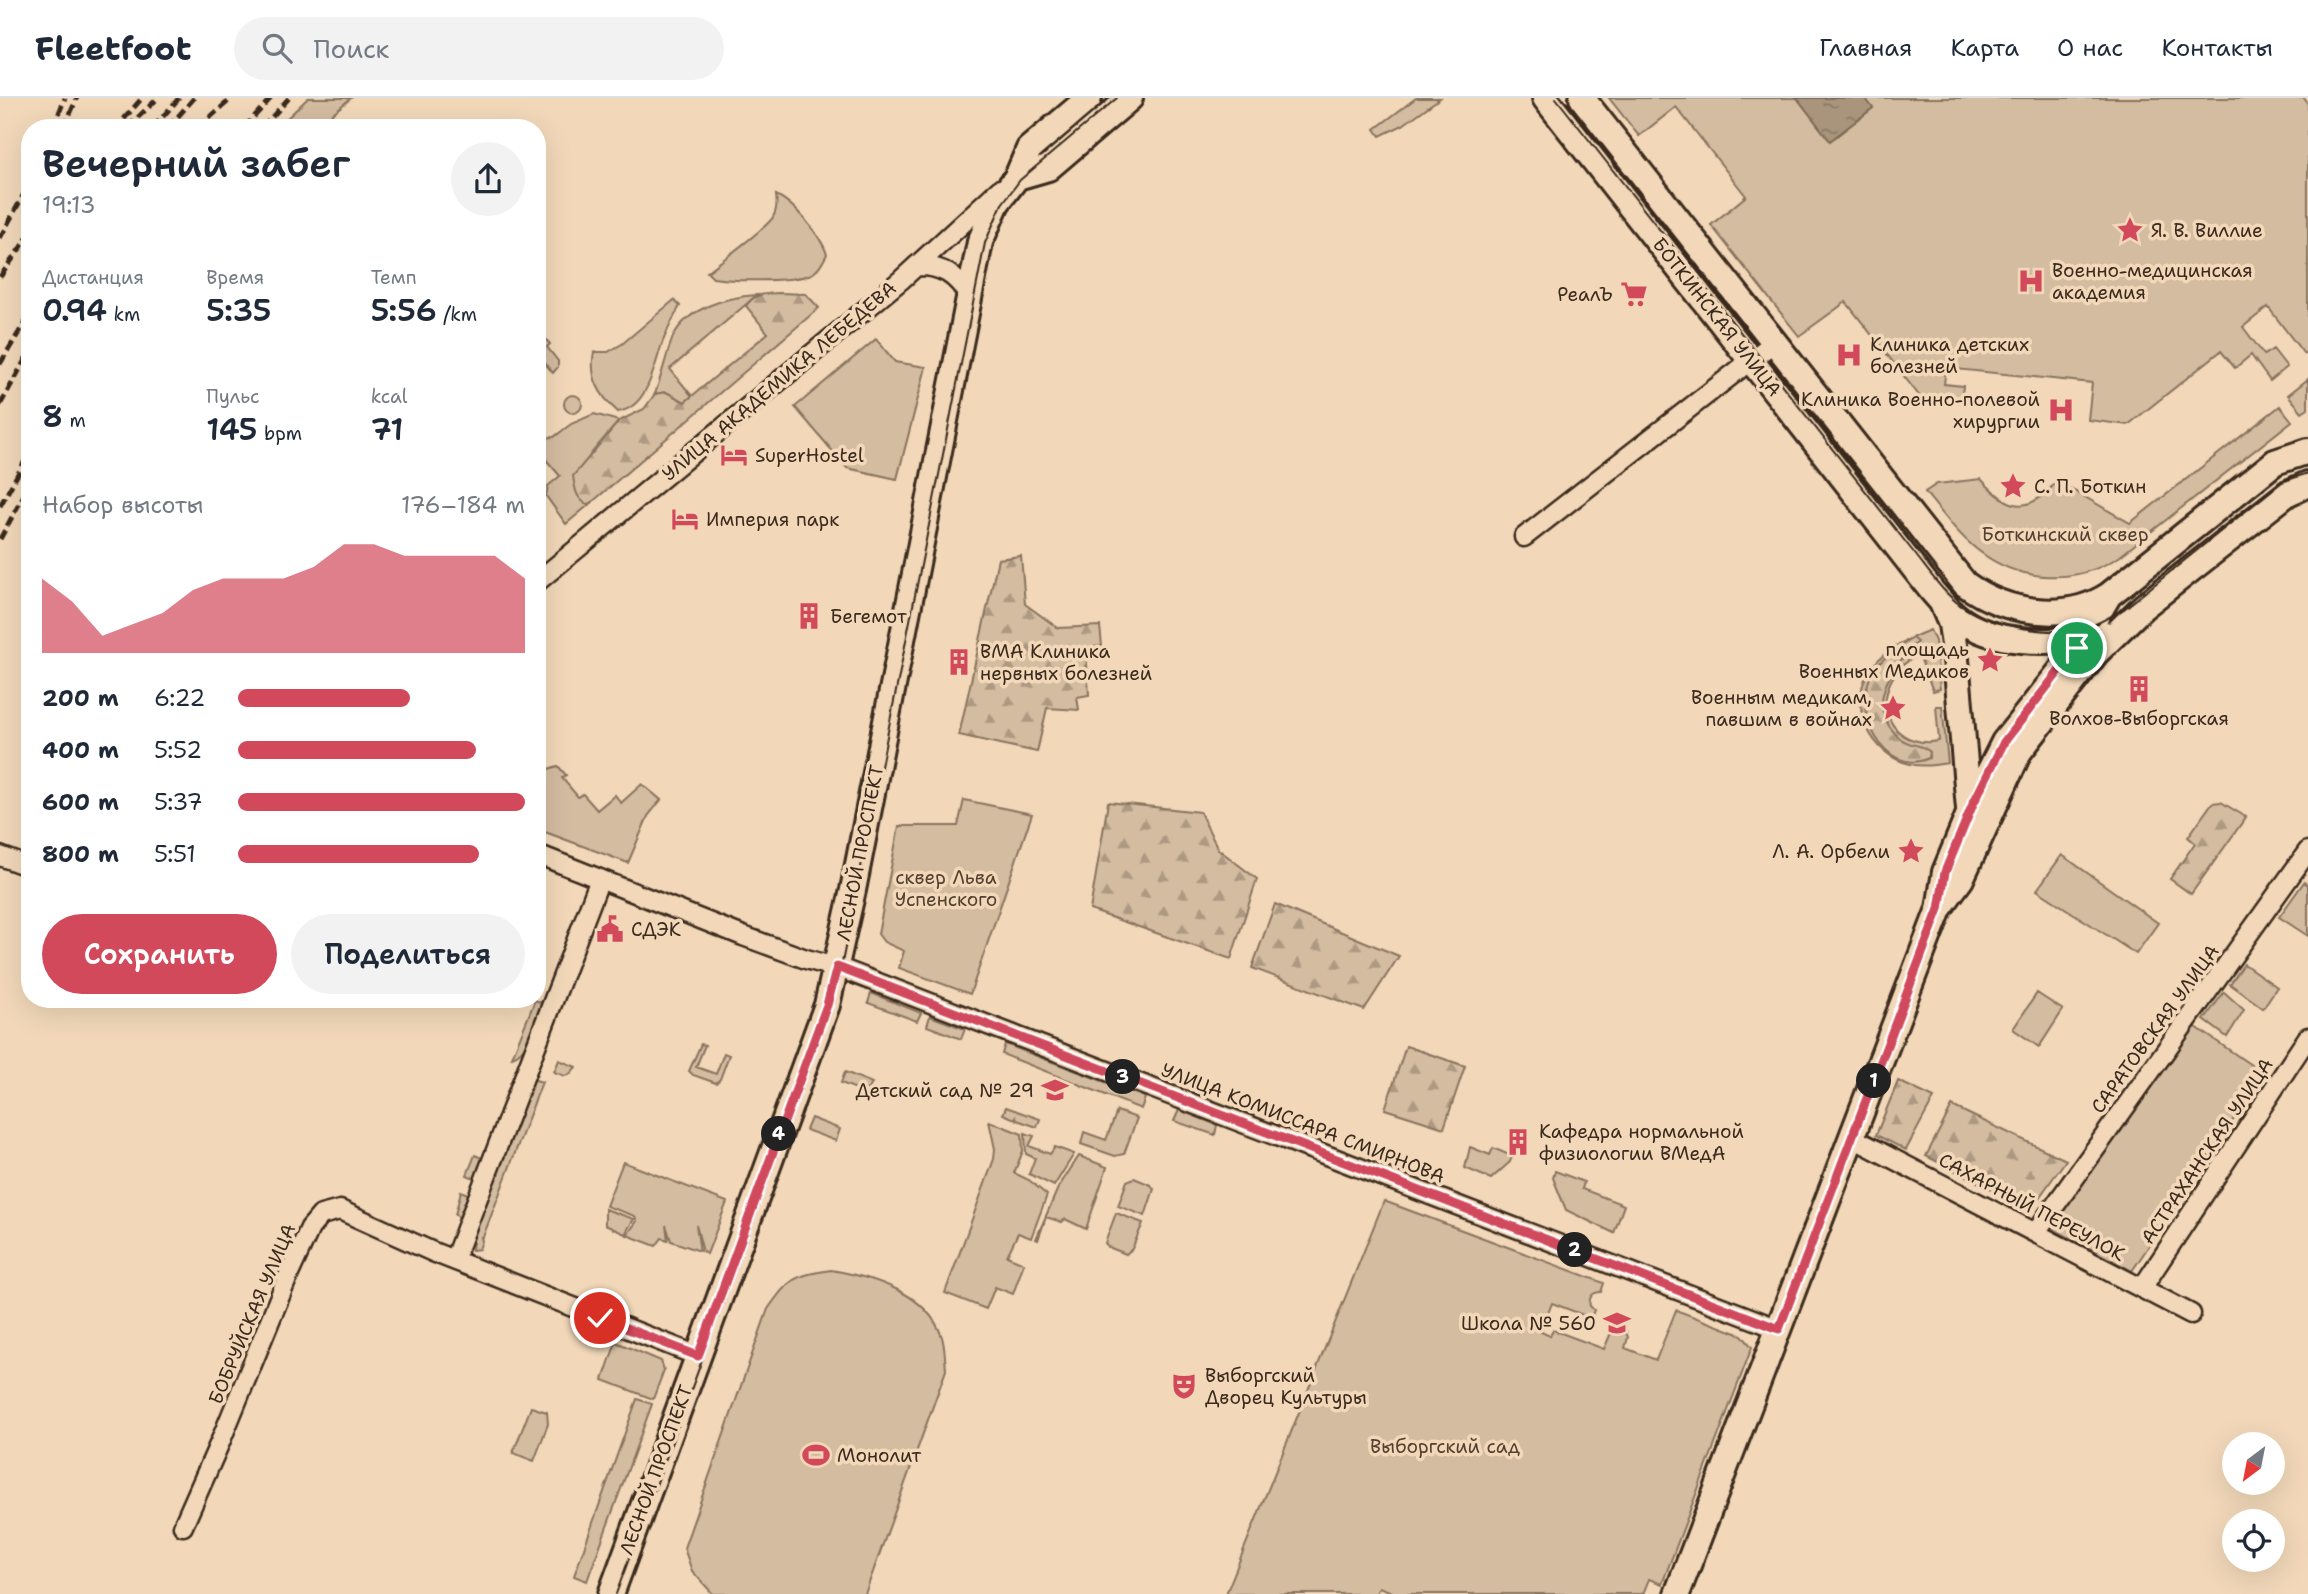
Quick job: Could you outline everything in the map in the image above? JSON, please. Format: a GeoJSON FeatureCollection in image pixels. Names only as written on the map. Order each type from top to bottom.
{"type":"FeatureCollection","features":[{"type":"Feature","properties":{"kind":"main road","name":"УЛИЦА АКАДЕМИКА ЛЕБЕДЕВА"},"geometry":{"type":"LineString","coordinates":[[1017,177],[1029,149],[1089,98]]}},
{"type":"Feature","properties":{"kind":"main road","name":"УЛИЦА АКАДЕМИКА ЛЕБЕДЕВА"},"geometry":{"type":"LineString","coordinates":[[1017,177],[1048,168],[1130,98]]}},
{"type":"Feature","properties":{"kind":"main road","name":"БОТКИНСКАЯ УЛИЦА"},"geometry":{"type":"LineString","coordinates":[[1545,98],[1942,602]]}},
{"type":"Feature","properties":{"kind":"main road","name":"БОТКИНСКАЯ УЛИЦА"},"geometry":{"type":"LineString","coordinates":[[1582,98],[1954,572],[1972,590],[1995,602],[2064,612]]}},
{"type":"Feature","properties":{"kind":"main road","name":"ЛЕСНОЙ ПРОСПЕКТ"},"geometry":{"type":"LineString","coordinates":[[611,1594],[827,1005],[837,967],[980,242],[997,203],[1017,177]]}},
{"type":"Feature","properties":{"kind":"main road"},"geometry":{"type":"LineString","coordinates":[[2084,668],[2082,639],[2064,612],[2082,609],[2109,595],[2275,462],[2308,451]]}},
{"type":"Feature","properties":{"kind":"main road"},"geometry":{"type":"LineString","coordinates":[[1939,909],[1961,879],[2019,752],[2113,634],[2288,492],[2308,484]]}},
{"type":"Feature","properties":{"kind":"main road"},"geometry":{"type":"LineString","coordinates":[[1677,1594],[1939,909],[1945,872],[1968,815],[2004,742],[2074,654],[2109,595]]}},
{"type":"Feature","properties":{"kind":"main road"},"geometry":{"type":"LineString","coordinates":[[1942,602],[1964,622],[1986,632],[2067,642],[2113,634]]}},
{"type":"Feature","properties":{"kind":"main road"},"geometry":{"type":"LineString","coordinates":[[1942,602],[1951,624],[1956,659],[1969,792],[1968,815]]}},
{"type":"Feature","properties":{"kind":"street","name":"УЛИЦА АКАДЕМИКА ЛЕБЕДЕВА"},"geometry":{"type":"LineString","coordinates":[[546,574],[916,266],[1001,188],[1017,177]]}},
{"type":"Feature","properties":{"kind":"street"},"geometry":{"type":"LineString","coordinates":[[916,266],[931,266],[948,272],[961,283],[969,298]]}},
{"type":"Feature","properties":{"kind":"street"},"geometry":{"type":"LineString","coordinates":[[1524,537],[1773,343]]}},
{"type":"Feature","properties":{"kind":"street","name":"САРАТОВСКАЯ УЛИЦА"},"geometry":{"type":"LineString","coordinates":[[2036,1232],[2308,851]]}},
{"type":"Feature","properties":{"kind":"street"},"geometry":{"type":"LineString","coordinates":[[0,856],[21,864]]}},
{"type":"Feature","properties":{"kind":"street","name":"УЛИЦА КОМИССАРА СМИРНОВА"},"geometry":{"type":"LineString","coordinates":[[546,858],[794,955],[837,967],[1779,1329]]}},
{"type":"Feature","properties":{"kind":"street"},"geometry":{"type":"LineString","coordinates":[[454,1260],[600,879]]}},
{"type":"Feature","properties":{"kind":"street","name":"АСТРАХАНСКАЯ УЛИЦА"},"geometry":{"type":"LineString","coordinates":[[2142,1289],[2307,1042]]}},
{"type":"Feature","properties":{"kind":"street","name":"САХАРНЫЙ ПЕРЕУЛОК"},"geometry":{"type":"LineString","coordinates":[[1853,1138],[2191,1314]]}},
{"type":"Feature","properties":{"kind":"street","name":"БОБРУЙСКАЯ УЛИЦА"},"geometry":{"type":"LineString","coordinates":[[183,1526],[289,1273],[310,1228],[321,1215],[340,1210],[454,1260],[698,1356]]}},
{"type":"Feature","properties":{"kind":"green space"},"geometry":{"type":"Polygon","coordinates":[[[308,98],[351,98],[326,119],[286,119],[308,98]]]}},
{"type":"Feature","properties":{"kind":"green space"},"geometry":{"type":"Polygon","coordinates":[[[1416,98],[1440,98],[1403,125],[1380,136],[1375,129],[1416,98]]]}},
{"type":"Feature","properties":{"kind":"green space","name":"Военно-медицинская академия"},"geometry":{"type":"Polygon","coordinates":[[[1609,98],[2304,98],[2308,104],[2308,351],[2304,354],[2268,307],[2243,327],[2264,355],[2273,349],[2287,367],[2270,381],[2251,355],[2235,368],[2221,351],[2128,425],[2088,420],[2092,383],[1946,368],[1944,384],[1963,386],[1961,402],[1921,398],[1846,302],[1799,336],[1711,225],[1746,196],[1676,107],[1639,136],[1609,98]]]}},
{"type":"Feature","properties":{"kind":"green space"},"geometry":{"type":"Polygon","coordinates":[[[776,195],[798,212],[819,238],[827,254],[820,266],[809,275],[789,279],[713,278],[707,272],[770,222],[775,212],[776,195]]]}},
{"type":"Feature","properties":{"kind":"green space"},"geometry":{"type":"Polygon","coordinates":[[[806,294],[819,308],[591,503],[582,501],[576,492],[573,476],[619,421],[644,409],[655,394],[666,392],[685,402],[768,333],[746,306],[756,296],[806,294]]]}},
{"type":"Feature","properties":{"kind":"green space"},"geometry":{"type":"Polygon","coordinates":[[[757,295],[670,369],[692,396],[685,402],[666,392],[655,394],[673,337],[688,318],[721,301],[757,295]]]}},
{"type":"Feature","properties":{"kind":"green space"},"geometry":{"type":"Polygon","coordinates":[[[674,300],[680,306],[663,341],[649,384],[637,402],[618,412],[597,385],[593,370],[594,352],[608,352],[622,344],[674,300]]]}},
{"type":"Feature","properties":{"kind":"green space"},"geometry":{"type":"Polygon","coordinates":[[[546,339],[550,344],[547,347],[558,361],[558,367],[553,373],[546,365],[546,339]]]}},
{"type":"Feature","properties":{"kind":"green space"},"geometry":{"type":"Polygon","coordinates":[[[876,339],[895,362],[926,367],[897,479],[847,468],[795,407],[876,339]]]}},
{"type":"Feature","properties":{"kind":"green space"},"geometry":{"type":"Polygon","coordinates":[[[2308,379],[2308,408],[2302,412],[2288,395],[2308,379]]]}},
{"type":"Feature","properties":{"kind":"green space"},"geometry":{"type":"Polygon","coordinates":[[[573,395],[579,398],[582,404],[579,410],[573,413],[567,410],[564,404],[567,398],[573,395]]]}},
{"type":"Feature","properties":{"kind":"green space","name":"Боткинский сквер"},"geometry":{"type":"Polygon","coordinates":[[[2280,406],[2292,421],[2119,557],[2083,573],[2043,576],[2005,567],[1975,548],[1962,536],[1925,492],[1937,484],[1981,479],[2001,497],[2019,505],[2037,500],[2057,481],[2130,523],[2280,406]]]}},
{"type":"Feature","properties":{"kind":"green space"},"geometry":{"type":"Polygon","coordinates":[[[594,414],[619,421],[590,455],[585,504],[591,503],[566,524],[546,496],[548,486],[560,476],[546,460],[546,437],[554,437],[571,424],[594,414]]]}},
{"type":"Feature","properties":{"kind":"green space"},"geometry":{"type":"Polygon","coordinates":[[[1021,556],[1025,604],[1058,628],[1100,626],[1102,646],[1086,648],[1089,695],[1077,697],[1079,710],[1047,708],[1037,752],[959,735],[998,559],[1021,556]]]}},
{"type":"Feature","properties":{"kind":"green space"},"geometry":{"type":"Polygon","coordinates":[[[1930,630],[1935,641],[1940,689],[1933,691],[1919,655],[1902,666],[1891,680],[1886,695],[1887,711],[1893,725],[1904,735],[1919,741],[1939,741],[1936,706],[1942,706],[1948,763],[1910,764],[1885,751],[1867,728],[1862,715],[1863,686],[1873,665],[1887,652],[1930,630]]]}},
{"type":"Feature","properties":{"kind":"green space"},"geometry":{"type":"Polygon","coordinates":[[[1912,638],[1917,642],[1890,676],[1882,701],[1883,714],[1889,726],[1901,739],[1930,752],[1929,758],[1913,762],[1898,758],[1886,750],[1869,722],[1866,705],[1867,689],[1875,668],[1912,638]]]}},
{"type":"Feature","properties":{"kind":"green space"},"geometry":{"type":"Polygon","coordinates":[[[558,766],[566,775],[562,778],[578,797],[583,794],[597,810],[615,795],[621,803],[642,784],[661,800],[648,816],[628,863],[546,832],[546,770],[558,766]]]}},
{"type":"Feature","properties":{"kind":"green space","name":"сквер Льва Успенского"},"geometry":{"type":"Polygon","coordinates":[[[964,800],[1032,814],[970,994],[899,968],[904,951],[884,942],[878,934],[899,826],[958,826],[964,800]]]}},
{"type":"Feature","properties":{"kind":"green space"},"geometry":{"type":"Polygon","coordinates":[[[1108,802],[1200,812],[1218,849],[1257,879],[1231,959],[1090,910],[1108,802]]]}},
{"type":"Feature","properties":{"kind":"green space"},"geometry":{"type":"Polygon","coordinates":[[[2221,802],[2246,817],[2191,894],[2170,879],[2195,843],[2188,837],[2212,803],[2221,802]]]}},
{"type":"Feature","properties":{"kind":"green space"},"geometry":{"type":"Polygon","coordinates":[[[2062,855],[2158,923],[2136,954],[2037,890],[2062,855]]]}},
{"type":"Feature","properties":{"kind":"green space"},"geometry":{"type":"Polygon","coordinates":[[[2304,882],[2308,885],[2308,936],[2279,917],[2304,882]]]}},
{"type":"Feature","properties":{"kind":"green space"},"geometry":{"type":"Polygon","coordinates":[[[1275,904],[1399,956],[1364,1010],[1252,968],[1275,904]]]}},
{"type":"Feature","properties":{"kind":"green space"},"geometry":{"type":"Polygon","coordinates":[[[2244,964],[2277,987],[2263,1008],[2230,984],[2244,964]]]}},
{"type":"Feature","properties":{"kind":"green space"},"geometry":{"type":"Polygon","coordinates":[[[2224,992],[2244,1010],[2227,1037],[2204,1020],[2224,992]]]}},
{"type":"Feature","properties":{"kind":"green space"},"geometry":{"type":"Polygon","coordinates":[[[871,993],[921,1013],[917,1021],[868,1003],[871,993]]]}},
{"type":"Feature","properties":{"kind":"green space"},"geometry":{"type":"Polygon","coordinates":[[[2037,993],[2063,1010],[2039,1047],[2013,1029],[2037,993]]]}},
{"type":"Feature","properties":{"kind":"green space"},"geometry":{"type":"Polygon","coordinates":[[[532,1008],[540,1008],[528,1042],[512,1057],[532,1008]]]}},
{"type":"Feature","properties":{"kind":"green space"},"geometry":{"type":"Polygon","coordinates":[[[930,1016],[965,1029],[961,1039],[927,1026],[930,1016]]]}},
{"type":"Feature","properties":{"kind":"green space"},"geometry":{"type":"Polygon","coordinates":[[[2193,1025],[2264,1074],[2132,1271],[2055,1230],[2052,1222],[2193,1025]]]}},
{"type":"Feature","properties":{"kind":"green space"},"geometry":{"type":"Polygon","coordinates":[[[701,1044],[705,1045],[696,1067],[716,1074],[724,1053],[729,1055],[716,1083],[689,1071],[701,1044]]]}},
{"type":"Feature","properties":{"kind":"green space"},"geometry":{"type":"Polygon","coordinates":[[[1005,1044],[1142,1096],[1145,1098],[1141,1109],[1002,1054],[1005,1044]]]}},
{"type":"Feature","properties":{"kind":"green space"},"geometry":{"type":"Polygon","coordinates":[[[1406,1046],[1465,1066],[1444,1128],[1385,1109],[1406,1046]]]}},
{"type":"Feature","properties":{"kind":"green space"},"geometry":{"type":"Polygon","coordinates":[[[559,1060],[576,1067],[565,1076],[554,1072],[559,1060]]]}},
{"type":"Feature","properties":{"kind":"green space"},"geometry":{"type":"Polygon","coordinates":[[[845,1072],[872,1083],[869,1089],[861,1091],[841,1083],[845,1072]]]}},
{"type":"Feature","properties":{"kind":"green space"},"geometry":{"type":"Polygon","coordinates":[[[532,1079],[542,1082],[481,1237],[479,1249],[472,1250],[474,1233],[532,1079]]]}},
{"type":"Feature","properties":{"kind":"green space"},"geometry":{"type":"Polygon","coordinates":[[[1898,1081],[1934,1098],[1906,1150],[1876,1135],[1898,1081]]]}},
{"type":"Feature","properties":{"kind":"green space"},"geometry":{"type":"Polygon","coordinates":[[[1952,1106],[2066,1160],[2031,1209],[1926,1156],[1952,1106]]]}},
{"type":"Feature","properties":{"kind":"green space"},"geometry":{"type":"Polygon","coordinates":[[[1006,1107],[1040,1119],[1037,1127],[1003,1114],[1006,1107]]]}},
{"type":"Feature","properties":{"kind":"green space"},"geometry":{"type":"Polygon","coordinates":[[[1179,1110],[1217,1125],[1215,1135],[1174,1121],[1179,1110]]]}},
{"type":"Feature","properties":{"kind":"green space"},"geometry":{"type":"Polygon","coordinates":[[[1117,1111],[1137,1118],[1124,1154],[1115,1156],[1081,1144],[1084,1132],[1106,1140],[1117,1111]]]}},
{"type":"Feature","properties":{"kind":"green space"},"geometry":{"type":"Polygon","coordinates":[[[811,1118],[840,1129],[836,1141],[806,1130],[811,1118]]]}},
{"type":"Feature","properties":{"kind":"green space"},"geometry":{"type":"Polygon","coordinates":[[[989,1121],[1022,1134],[1023,1151],[1014,1173],[1029,1180],[1047,1195],[1031,1238],[1018,1233],[1007,1256],[1024,1263],[1013,1294],[995,1287],[986,1309],[945,1293],[994,1159],[995,1149],[989,1121]]]}},
{"type":"Feature","properties":{"kind":"green space"},"geometry":{"type":"Polygon","coordinates":[[[1025,1133],[1034,1136],[1029,1146],[1050,1154],[1055,1147],[1074,1154],[1054,1186],[1029,1174],[1035,1158],[1026,1154],[1025,1133]]]}},
{"type":"Feature","properties":{"kind":"green space"},"geometry":{"type":"Polygon","coordinates":[[[1470,1147],[1490,1155],[1493,1148],[1512,1156],[1510,1162],[1491,1179],[1465,1168],[1470,1147]]]}},
{"type":"Feature","properties":{"kind":"green space"},"geometry":{"type":"Polygon","coordinates":[[[475,1155],[484,1159],[476,1179],[467,1175],[475,1155]]]}},
{"type":"Feature","properties":{"kind":"green space"},"geometry":{"type":"Polygon","coordinates":[[[1079,1156],[1107,1167],[1086,1229],[1065,1219],[1062,1222],[1046,1217],[1038,1240],[1036,1239],[1058,1188],[1079,1156]]]}},
{"type":"Feature","properties":{"kind":"green space"},"geometry":{"type":"Polygon","coordinates":[[[623,1162],[727,1202],[707,1254],[703,1252],[696,1225],[700,1251],[671,1241],[666,1225],[668,1240],[662,1238],[656,1246],[627,1235],[637,1221],[635,1216],[606,1206],[623,1162]]]}},
{"type":"Feature","properties":{"kind":"green space"},"geometry":{"type":"Polygon","coordinates":[[[1555,1171],[1584,1182],[1582,1189],[1624,1205],[1614,1233],[1566,1210],[1553,1178],[1555,1171]]]}},
{"type":"Feature","properties":{"kind":"green space"},"geometry":{"type":"Polygon","coordinates":[[[1134,1178],[1154,1189],[1145,1216],[1118,1206],[1127,1181],[1134,1178]]]}},
{"type":"Feature","properties":{"kind":"green space"},"geometry":{"type":"Polygon","coordinates":[[[461,1191],[470,1195],[462,1218],[455,1215],[461,1191]]]}},
{"type":"Feature","properties":{"kind":"green space","name":"Выборгский сад"},"geometry":{"type":"Polygon","coordinates":[[[1384,1201],[1604,1283],[1601,1292],[1590,1298],[1590,1306],[1594,1310],[1591,1318],[1552,1303],[1541,1332],[1550,1336],[1553,1330],[1604,1349],[1614,1326],[1625,1330],[1628,1337],[1625,1348],[1656,1360],[1676,1310],[1742,1335],[1752,1347],[1662,1584],[1649,1579],[1643,1594],[1397,1594],[1379,1587],[1376,1594],[1226,1594],[1384,1201]]]}},
{"type":"Feature","properties":{"kind":"green space"},"geometry":{"type":"Polygon","coordinates":[[[605,1209],[634,1219],[625,1234],[605,1225],[605,1209]]]}},
{"type":"Feature","properties":{"kind":"green space"},"geometry":{"type":"Polygon","coordinates":[[[1116,1213],[1143,1223],[1132,1249],[1126,1254],[1108,1247],[1105,1243],[1116,1213]]]}},
{"type":"Feature","properties":{"kind":"green space","name":"Монолит"},"geometry":{"type":"Polygon","coordinates":[[[831,1270],[880,1282],[911,1298],[935,1321],[944,1349],[946,1370],[865,1594],[713,1594],[692,1571],[684,1548],[768,1309],[793,1280],[831,1270]]]}},
{"type":"Feature","properties":{"kind":"green space"},"geometry":{"type":"Polygon","coordinates":[[[616,1342],[661,1361],[664,1370],[653,1399],[603,1380],[616,1342]]]}},
{"type":"Feature","properties":{"kind":"green space"},"geometry":{"type":"Polygon","coordinates":[[[637,1399],[652,1404],[587,1581],[574,1576],[637,1399]]]}},
{"type":"Feature","properties":{"kind":"green space"},"geometry":{"type":"Polygon","coordinates":[[[531,1407],[547,1412],[548,1424],[534,1461],[513,1453],[531,1407]]]}},
{"type":"Feature","properties":{"kind":"water"},"geometry":{"type":"Polygon","coordinates":[[[1797,98],[1865,98],[1873,108],[1830,141],[1797,98]]]}},
{"type":"Feature","properties":{"kind":"tram line"},"geometry":{"type":"LineString","coordinates":[[616,1594],[809,1069],[838,983],[985,243],[1002,204],[1020,180],[1117,98]]}},
{"type":"Feature","properties":{"kind":"tram line"},"geometry":{"type":"LineString","coordinates":[[1556,98],[1932,576],[1951,598],[1978,615],[2006,625],[2037,630],[2068,631],[2092,626],[2124,609],[2282,482],[2308,473]]}},
{"type":"Feature","properties":{"kind":"railway"},"geometry":{"type":"LineString","coordinates":[[57,119],[65,98]]}},
{"type":"Feature","properties":{"kind":"railway"},"geometry":{"type":"LineString","coordinates":[[68,119],[77,98]]}},
{"type":"Feature","properties":{"kind":"railway"},"geometry":{"type":"LineString","coordinates":[[124,119],[142,98]]}},
{"type":"Feature","properties":{"kind":"railway"},"geometry":{"type":"LineString","coordinates":[[136,119],[158,98]]}},
{"type":"Feature","properties":{"kind":"railway"},"geometry":{"type":"LineString","coordinates":[[161,119],[179,98]]}},
{"type":"Feature","properties":{"kind":"railway"},"geometry":{"type":"LineString","coordinates":[[176,119],[194,98]]}},
{"type":"Feature","properties":{"kind":"railway"},"geometry":{"type":"LineString","coordinates":[[208,119],[232,98]]}},
{"type":"Feature","properties":{"kind":"railway"},"geometry":{"type":"LineString","coordinates":[[252,119],[271,98]]}},
{"type":"Feature","properties":{"kind":"railway"},"geometry":{"type":"LineString","coordinates":[[270,119],[289,98]]}},
{"type":"Feature","properties":{"kind":"railway"},"geometry":{"type":"LineString","coordinates":[[0,238],[21,200]]}},
{"type":"Feature","properties":{"kind":"railway"},"geometry":{"type":"LineString","coordinates":[[0,277],[21,247]]}},
{"type":"Feature","properties":{"kind":"railway"},"geometry":{"type":"LineString","coordinates":[[0,364],[21,329]]}},
{"type":"Feature","properties":{"kind":"railway"},"geometry":{"type":"LineString","coordinates":[[0,405],[21,367]]}},
{"type":"Feature","properties":{"kind":"railway"},"geometry":{"type":"LineString","coordinates":[[0,506],[21,468]]}},
{"type":"Feature","properties":{"kind":"railway"},"geometry":{"type":"LineString","coordinates":[[0,539],[21,500]]}},
{"type":"Feature","properties":{"kind":"place","name":"Я. В. Виллие"},"geometry":{"type":"Point","coordinates":[2130,230]}},
{"type":"Feature","properties":{"kind":"place","name":"Военно-медицинская академия"},"geometry":{"type":"Point","coordinates":[2031,281]}},
{"type":"Feature","properties":{"kind":"place","name":"РеалЪ"},"geometry":{"type":"Point","coordinates":[1634,294]}},
{"type":"Feature","properties":{"kind":"place","name":"Клиника детских болезней"},"geometry":{"type":"Point","coordinates":[1849,355]}},
{"type":"Feature","properties":{"kind":"place","name":"Клиника Военно-полевой хирургии"},"geometry":{"type":"Point","coordinates":[2061,410]}},
{"type":"Feature","properties":{"kind":"place","name":"SuperHostel"},"geometry":{"type":"Point","coordinates":[734,455]}},
{"type":"Feature","properties":{"kind":"place","name":"С. П. Боткин"},"geometry":{"type":"Point","coordinates":[2013,486]}},
{"type":"Feature","properties":{"kind":"place","name":"Империя парк"},"geometry":{"type":"Point","coordinates":[685,519]}},
{"type":"Feature","properties":{"kind":"place","name":"Бегемот"},"geometry":{"type":"Point","coordinates":[809,616]}},
{"type":"Feature","properties":{"kind":"place","name":"площадь Военных Медиков"},"geometry":{"type":"Point","coordinates":[1990,660]}},
{"type":"Feature","properties":{"kind":"place","name":"ВМА Клиника нервных болезней"},"geometry":{"type":"Point","coordinates":[959,662]}},
{"type":"Feature","properties":{"kind":"place","name":"Волхов-Выборгская"},"geometry":{"type":"Point","coordinates":[2139,689]}},
{"type":"Feature","properties":{"kind":"place","name":"Военным медикам, павшим в войнах"},"geometry":{"type":"Point","coordinates":[1893,708]}},
{"type":"Feature","properties":{"kind":"place","name":"Л. А. Орбели"},"geometry":{"type":"Point","coordinates":[1911,851]}},
{"type":"Feature","properties":{"kind":"place","name":"СДЭК"},"geometry":{"type":"Point","coordinates":[610,929]}},
{"type":"Feature","properties":{"kind":"place","name":"Детский сад № 29"},"geometry":{"type":"Point","coordinates":[1055,1090]}},
{"type":"Feature","properties":{"kind":"place","name":"Кафедра нормальной физиологии ВМедА"},"geometry":{"type":"Point","coordinates":[1518,1142]}},
{"type":"Feature","properties":{"kind":"place","name":"Школа № 560"},"geometry":{"type":"Point","coordinates":[1617,1323]}},
{"type":"Feature","properties":{"kind":"place","name":"Выборгский Дворец Культуры"},"geometry":{"type":"Point","coordinates":[1184,1386]}},
{"type":"Feature","properties":{"kind":"place","name":"Монолит"},"geometry":{"type":"Point","coordinates":[816,1455]}},
{"type":"Feature","properties":{"kind":"route"},"geometry":{"type":"LineString","coordinates":[[600,1318],[698,1356],[827,1005],[837,967],[1779,1329],[1939,909],[1945,872],[1973,804],[2004,742],[2077,648]]}}]}
